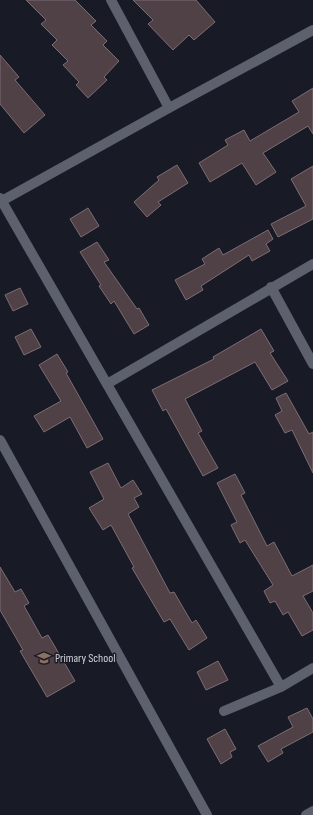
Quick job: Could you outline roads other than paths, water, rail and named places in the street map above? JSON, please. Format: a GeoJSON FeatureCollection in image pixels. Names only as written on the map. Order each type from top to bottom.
{"type":"FeatureCollection","features":[{"type":"Feature","properties":{"kind":"street"},"geometry":{"type":"LineString","coordinates":[[111,0],[169,108]]}},
{"type":"Feature","properties":{"kind":"street"},"geometry":{"type":"LineString","coordinates":[[281,686],[0,200],[313,30]]}},
{"type":"Feature","properties":{"kind":"street"},"geometry":{"type":"LineString","coordinates":[[107,384],[271,287],[313,264]]}},
{"type":"Feature","properties":{"kind":"street"},"geometry":{"type":"LineString","coordinates":[[271,287],[313,364]]}},
{"type":"Feature","properties":{"kind":"street"},"geometry":{"type":"LineString","coordinates":[[0,440],[207,815]]}},
{"type":"Feature","properties":{"kind":"street"},"geometry":{"type":"LineString","coordinates":[[224,711],[281,686],[313,668]]}},
{"type":"Feature","properties":{"kind":"street"},"geometry":{"type":"LineString","coordinates":[[306,815],[313,811]]}},
{"type":"Feature","properties":{"kind":"place","name":"Primary School"},"geometry":{"type":"Point","coordinates":[44,658]}}]}
